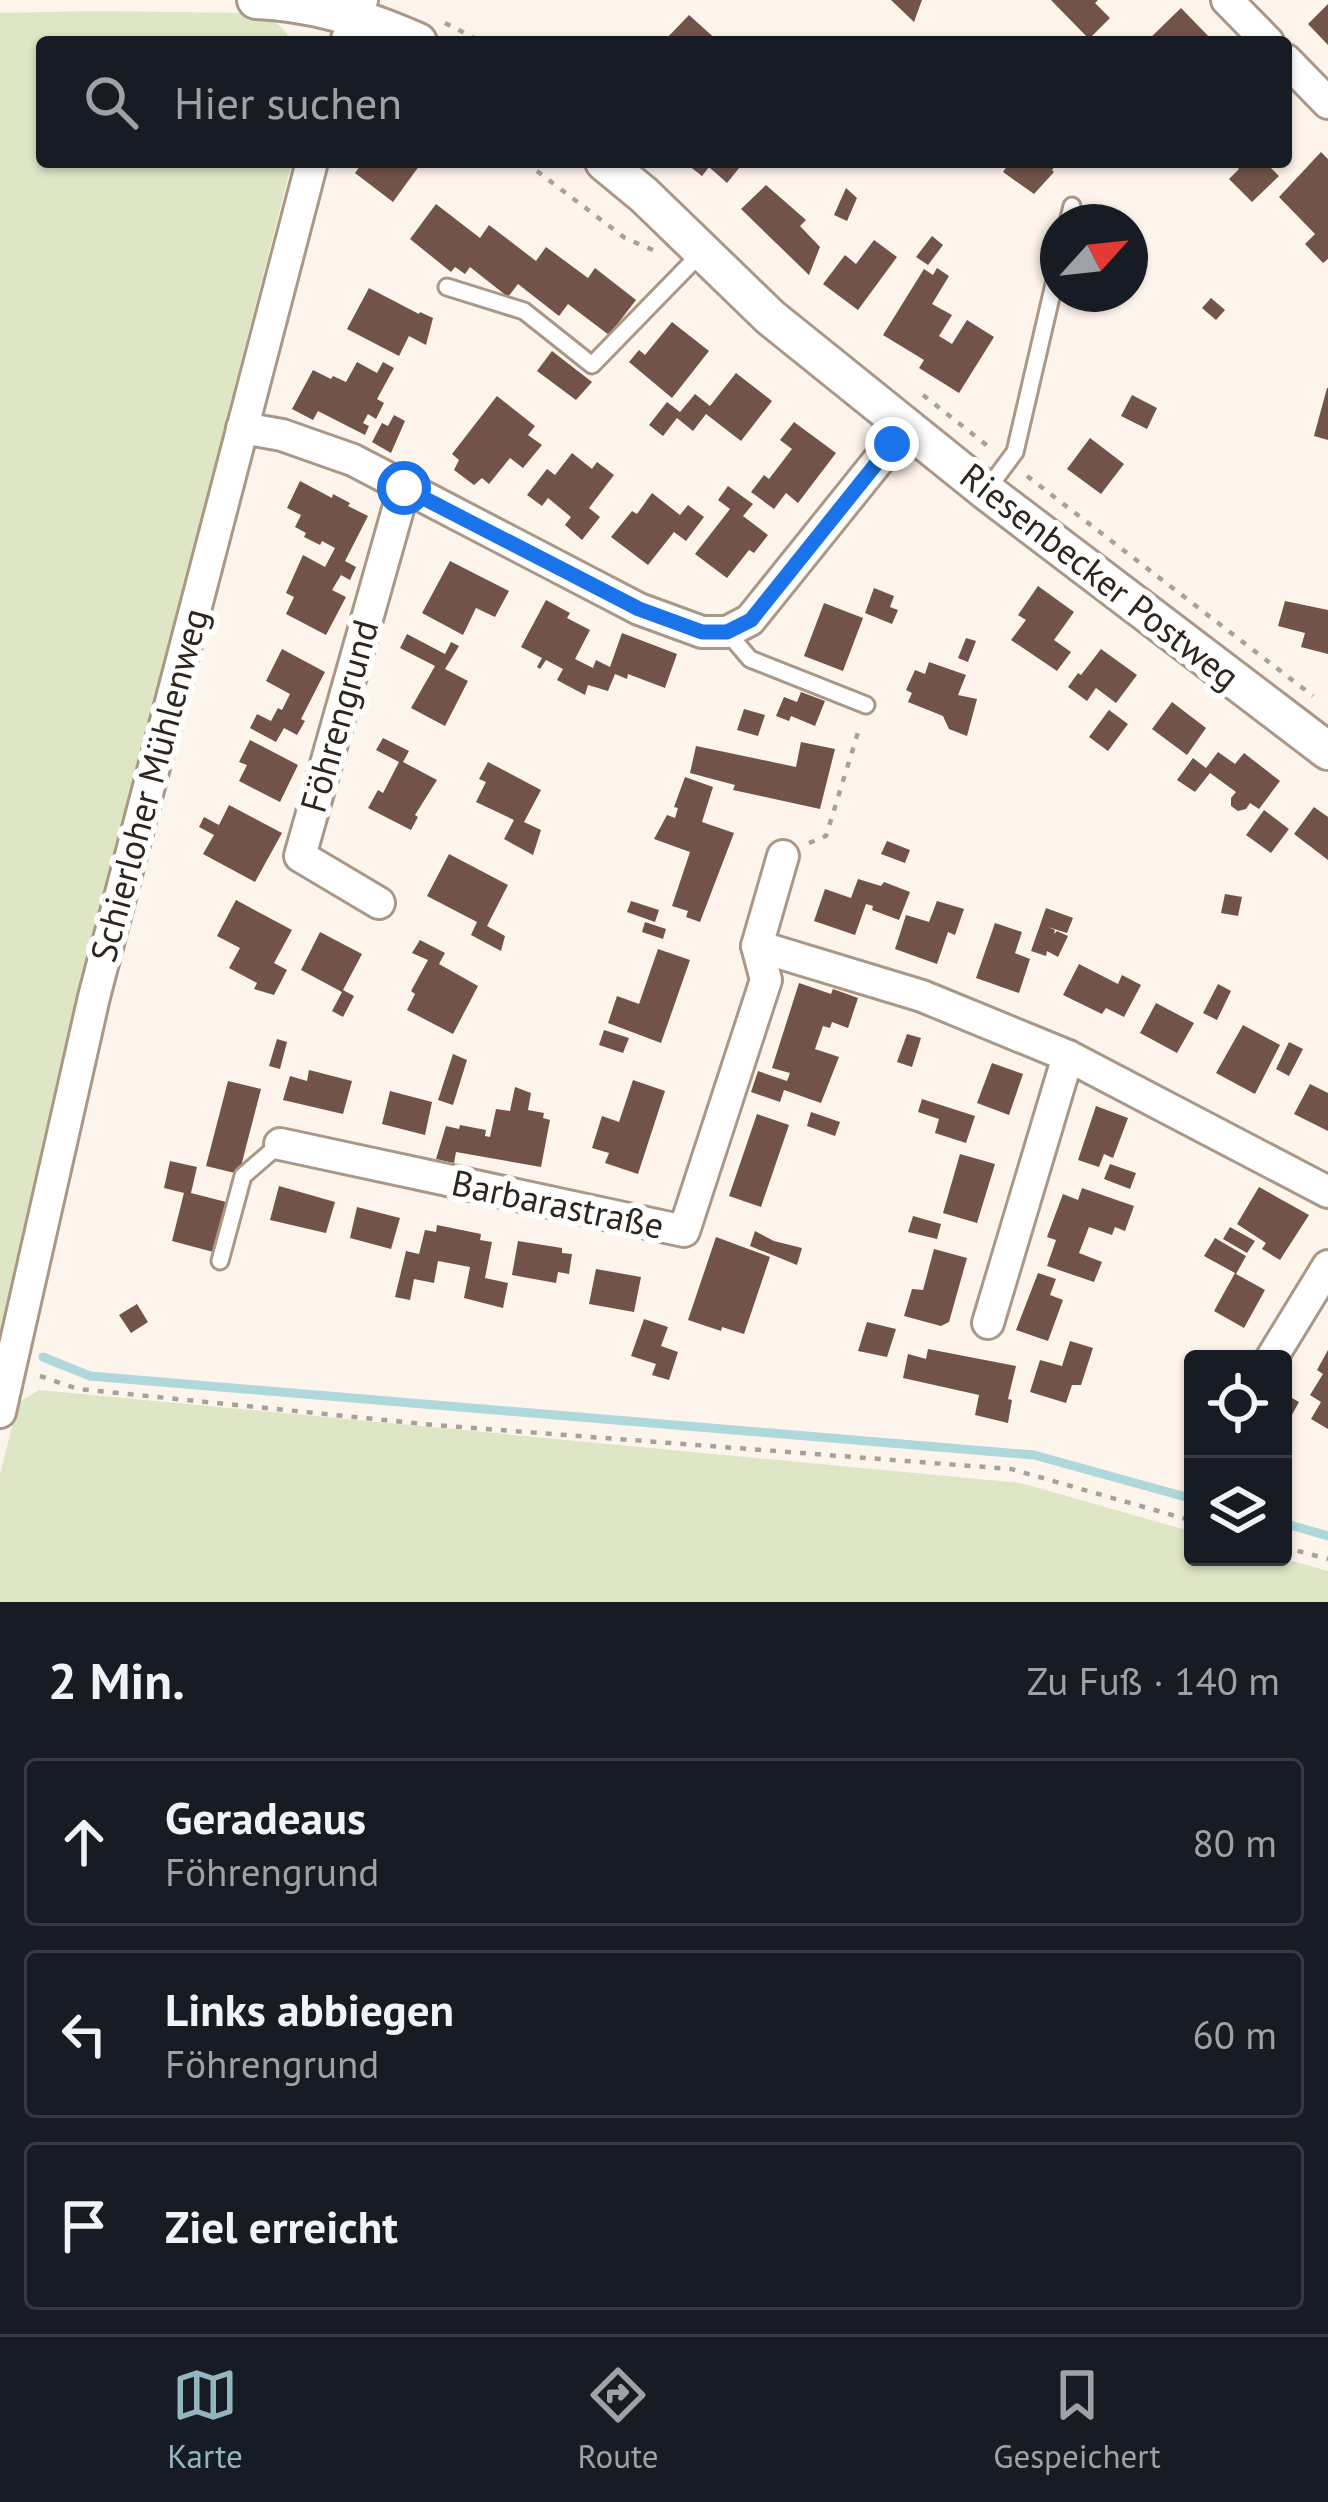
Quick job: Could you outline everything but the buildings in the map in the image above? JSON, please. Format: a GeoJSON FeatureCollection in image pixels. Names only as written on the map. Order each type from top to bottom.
{"type":"FeatureCollection","features":[{"type":"Feature","properties":{"kind":"street"},"geometry":{"type":"LineString","coordinates":[[256,0],[355,20],[401,36]]}},
{"type":"Feature","properties":{"kind":"street"},"geometry":{"type":"LineString","coordinates":[[1227,0],[1262,36]]}},
{"type":"Feature","properties":{"kind":"street"},"geometry":{"type":"LineString","coordinates":[[1292,66],[1328,103]]}},
{"type":"Feature","properties":{"kind":"street","name":"Schierloher Mühlenweg"},"geometry":{"type":"LineString","coordinates":[[0,1412],[94,997],[310,168]]}},
{"type":"Feature","properties":{"kind":"street","name":"Riesenbecker Postweg"},"geometry":{"type":"LineString","coordinates":[[611,168],[770,317],[906,426],[997,476],[1328,751]]}},
{"type":"Feature","properties":{"kind":"street"},"geometry":{"type":"LineString","coordinates":[[242,428],[282,435],[353,460],[639,609],[702,632],[727,632],[751,620],[906,426]]}},
{"type":"Feature","properties":{"kind":"street","name":"Föhrengrund"},"geometry":{"type":"LineString","coordinates":[[379,903],[300,856],[404,488]]}},
{"type":"Feature","properties":{"kind":"street","name":"Barbarastraße"},"geometry":{"type":"LineString","coordinates":[[280,1144],[684,1231],[766,980],[757,946],[782,856]]}},
{"type":"Feature","properties":{"kind":"street"},"geometry":{"type":"LineString","coordinates":[[757,946],[922,996],[1068,1056],[1328,1192]]}},
{"type":"Feature","properties":{"kind":"street"},"geometry":{"type":"LineString","coordinates":[[988,1323],[1068,1056]]}},
{"type":"Feature","properties":{"kind":"street"},"geometry":{"type":"LineString","coordinates":[[1276,1350],[1328,1265]]}},
{"type":"Feature","properties":{"kind":"lane"},"geometry":{"type":"LineString","coordinates":[[447,287],[524,310],[592,364],[702,252]]}},
{"type":"Feature","properties":{"kind":"lane"},"geometry":{"type":"LineString","coordinates":[[997,476],[1015,452],[1048,312]]}},
{"type":"Feature","properties":{"kind":"lane"},"geometry":{"type":"LineString","coordinates":[[727,632],[750,658],[866,705]]}},
{"type":"Feature","properties":{"kind":"lane"},"geometry":{"type":"LineString","coordinates":[[220,1261],[243,1175],[280,1144]]}},
{"type":"Feature","properties":{"kind":"path"},"geometry":{"type":"LineString","coordinates":[[913,388],[997,476],[1328,707]]}},
{"type":"Feature","properties":{"kind":"path"},"geometry":{"type":"LineString","coordinates":[[782,856],[826,836],[866,705]]}},
{"type":"Feature","properties":{"kind":"path"},"geometry":{"type":"LineString","coordinates":[[10,1366],[78,1389],[434,1425],[1011,1469],[1184,1518]]}},
{"type":"Feature","properties":{"kind":"path"},"geometry":{"type":"LineString","coordinates":[[1292,1549],[1328,1559]]}},
{"type":"Feature","properties":{"kind":"green space"},"geometry":{"type":"Polygon","coordinates":[[[0,13],[250,13],[269,20],[288,36],[36,36],[36,168],[290,168],[92,947],[0,1351],[0,13]]]}},
{"type":"Feature","properties":{"kind":"green space"},"geometry":{"type":"Polygon","coordinates":[[[39,1390],[1021,1483],[1184,1529],[1184,1566],[1292,1566],[1292,1561],[1328,1571],[1328,1602],[0,1602],[0,1474],[18,1403],[39,1390]]]}},
{"type":"Feature","properties":{"kind":"waterway"},"geometry":{"type":"LineString","coordinates":[[43,1357],[90,1376],[1034,1455],[1184,1497]]}},
{"type":"Feature","properties":{"kind":"waterway"},"geometry":{"type":"LineString","coordinates":[[1292,1526],[1328,1536]]}},
{"type":"Feature","properties":{"kind":"route"},"geometry":{"type":"LineString","coordinates":[[404,488],[639,609],[702,632],[727,632],[751,620],[892,444]]}}]}
